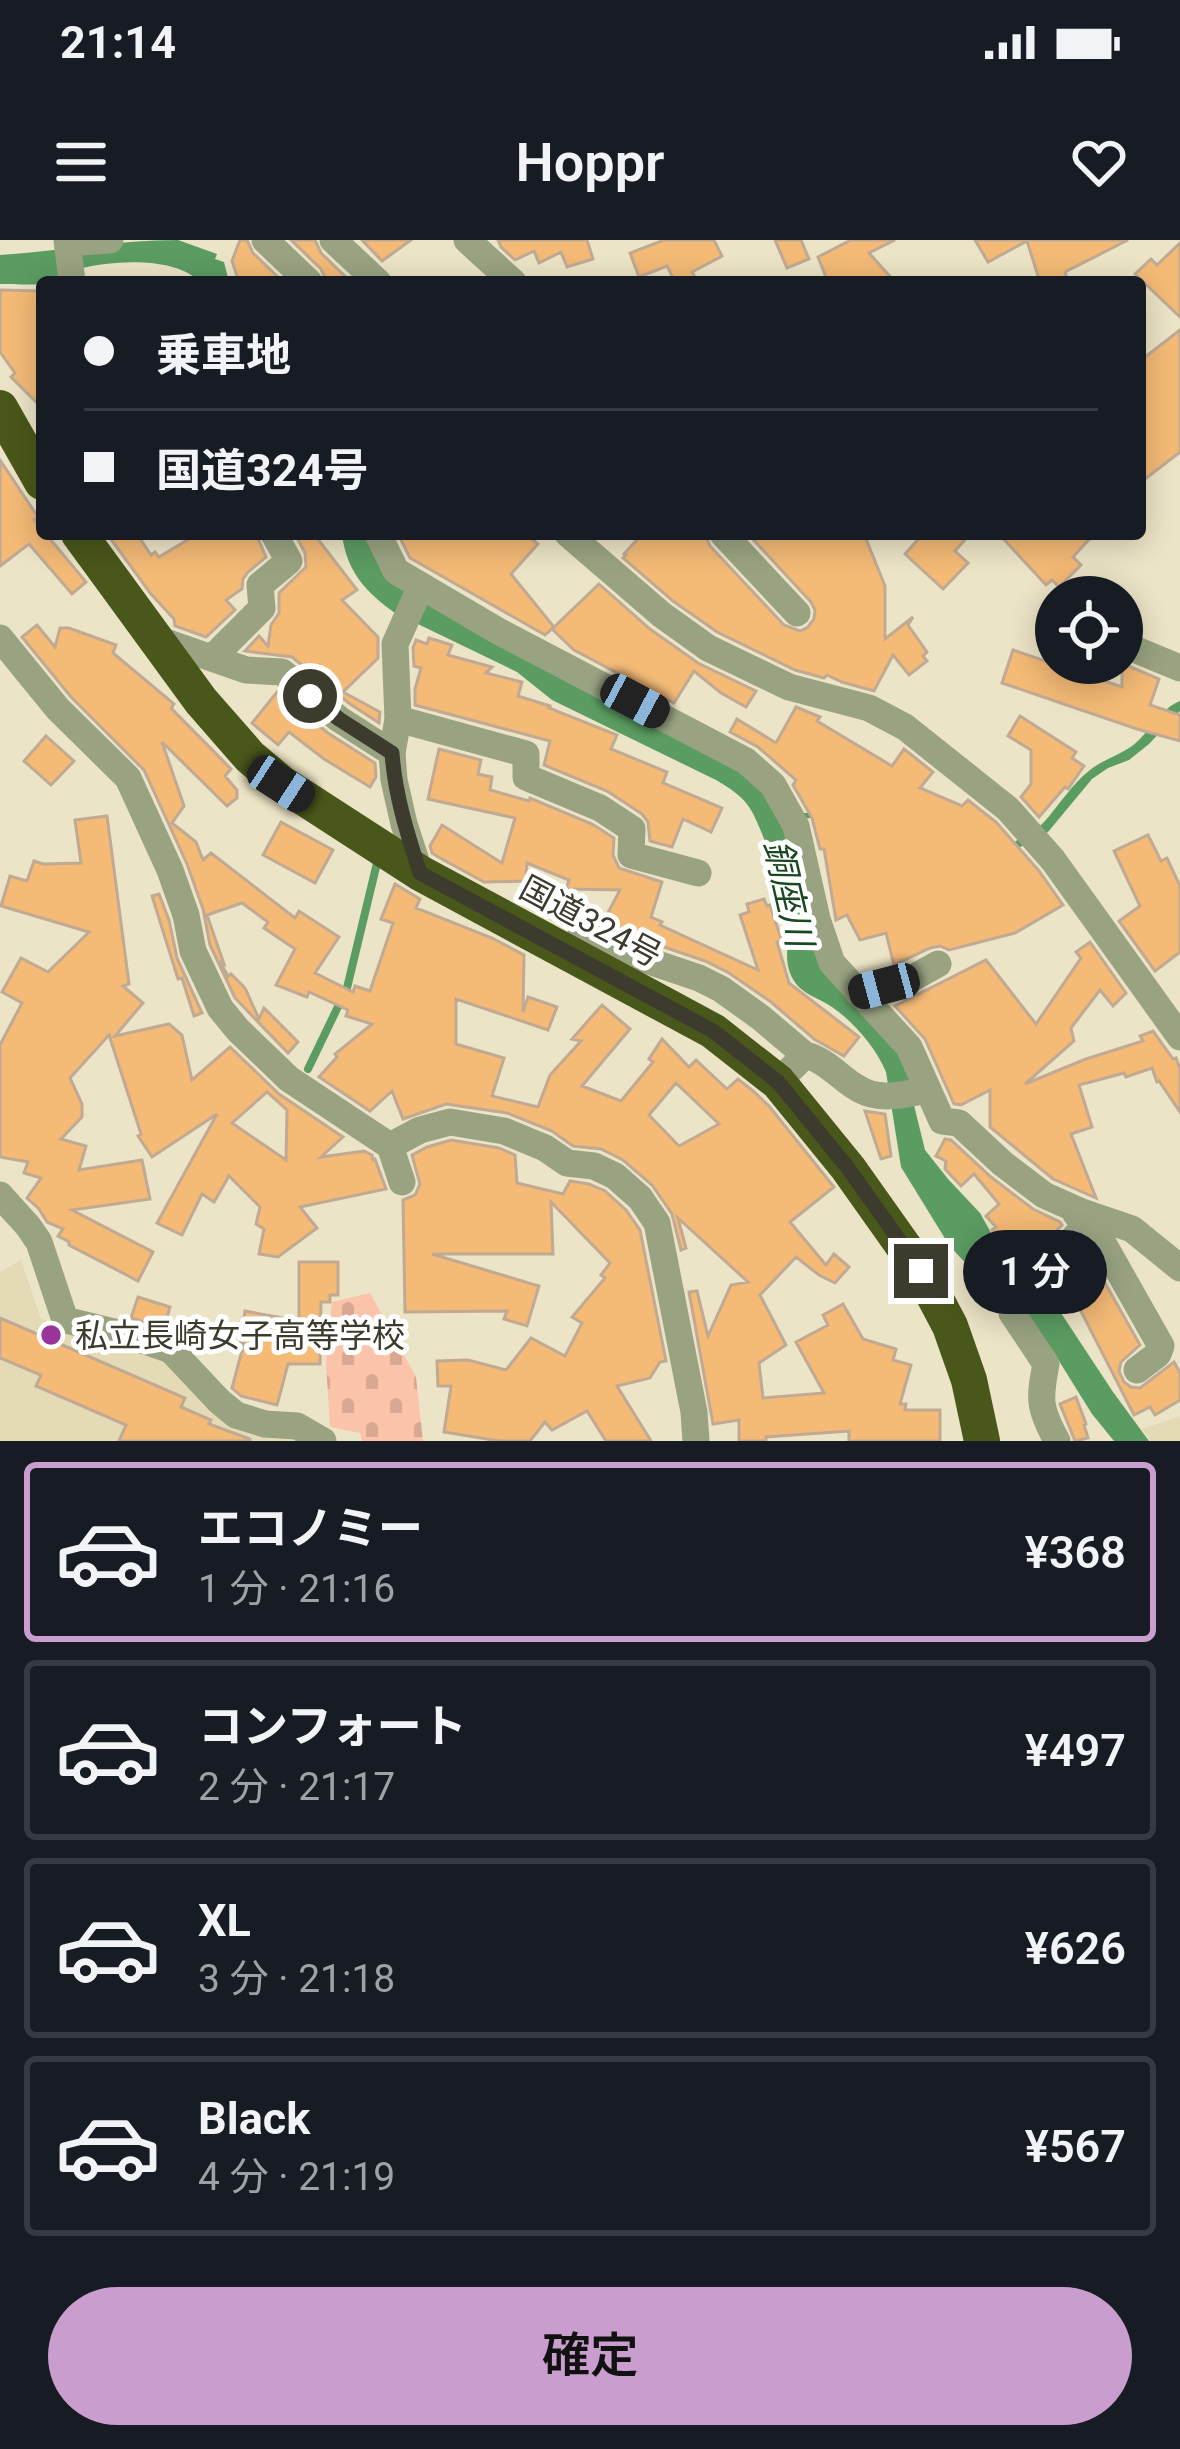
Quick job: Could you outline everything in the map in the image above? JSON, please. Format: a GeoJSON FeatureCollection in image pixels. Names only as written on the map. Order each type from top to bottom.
{"type":"FeatureCollection","features":[{"type":"Feature","properties":{"kind":"highway"},"geometry":{"type":"LineString","coordinates":[[0,408],[36,471]]}},
{"type":"Feature","properties":{"kind":"highway","name":"国道324号"},"geometry":{"type":"LineString","coordinates":[[83,540],[201,701],[281,784],[420,873],[713,1031],[778,1082],[848,1168],[921,1271],[969,1380],[982,1441]]}},
{"type":"Feature","properties":{"kind":"street"},"geometry":{"type":"LineString","coordinates":[[71,276],[68,243],[110,240]]}},
{"type":"Feature","properties":{"kind":"street"},"geometry":{"type":"LineString","coordinates":[[265,240],[303,276]]}},
{"type":"Feature","properties":{"kind":"street"},"geometry":{"type":"LineString","coordinates":[[334,240],[372,276]]}},
{"type":"Feature","properties":{"kind":"street"},"geometry":{"type":"LineString","coordinates":[[466,240],[506,276]]}},
{"type":"Feature","properties":{"kind":"street"},"geometry":{"type":"LineString","coordinates":[[213,657],[262,608],[260,585],[289,561],[277,540]]}},
{"type":"Feature","properties":{"kind":"street"},"geometry":{"type":"LineString","coordinates":[[381,540],[396,571],[498,631],[746,761],[773,785],[796,826],[832,963],[909,1047],[942,1121],[959,1123],[1002,1163],[1078,1216],[1100,1238],[1161,1346],[1159,1354],[1137,1370]]}},
{"type":"Feature","properties":{"kind":"street"},"geometry":{"type":"LineString","coordinates":[[575,540],[708,648],[789,687],[868,708],[905,728],[1008,808],[1053,860],[1180,1037]]}},
{"type":"Feature","properties":{"kind":"street"},"geometry":{"type":"LineString","coordinates":[[729,540],[797,613]]}},
{"type":"Feature","properties":{"kind":"street"},"geometry":{"type":"LineString","coordinates":[[420,873],[404,824],[392,753],[398,718],[395,644],[421,586]]}},
{"type":"Feature","properties":{"kind":"street"},"geometry":{"type":"LineString","coordinates":[[0,638],[58,709],[128,778],[170,870],[193,951],[224,1013],[289,1078],[389,1146],[402,1182]]}},
{"type":"Feature","properties":{"kind":"street"},"geometry":{"type":"LineString","coordinates":[[154,638],[246,670],[282,672],[339,719],[392,753]]}},
{"type":"Feature","properties":{"kind":"street"},"geometry":{"type":"LineString","coordinates":[[1143,653],[1180,668]]}},
{"type":"Feature","properties":{"kind":"street"},"geometry":{"type":"LineString","coordinates":[[398,718],[526,754],[526,777],[599,808],[632,829],[631,855],[698,873]]}},
{"type":"Feature","properties":{"kind":"street"},"geometry":{"type":"LineString","coordinates":[[570,954],[583,932],[610,948],[699,978],[866,1093],[888,1096],[928,1090]]}},
{"type":"Feature","properties":{"kind":"street"},"geometry":{"type":"LineString","coordinates":[[858,993],[909,980],[938,964]]}},
{"type":"Feature","properties":{"kind":"street"},"geometry":{"type":"LineString","coordinates":[[778,1082],[806,1055]]}},
{"type":"Feature","properties":{"kind":"street"},"geometry":{"type":"LineString","coordinates":[[389,1146],[436,1124],[504,1131],[567,1163],[594,1166],[640,1198],[657,1223],[696,1441]]}},
{"type":"Feature","properties":{"kind":"street"},"geometry":{"type":"LineString","coordinates":[[0,1195],[38,1242],[65,1320],[171,1350],[236,1415],[265,1424],[297,1426],[322,1441]]}},
{"type":"Feature","properties":{"kind":"street"},"geometry":{"type":"LineString","coordinates":[[1078,1216],[1132,1229],[1180,1268]]}},
{"type":"Feature","properties":{"kind":"street"},"geometry":{"type":"LineString","coordinates":[[1058,1441],[1040,1395],[1046,1364],[1012,1313],[1078,1216]]}},
{"type":"Feature","properties":{"kind":"shaded area","name":"私立長崎女子高等学校"},"geometry":{"type":"Polygon","coordinates":[[[21,1260],[41,1319],[162,1352],[225,1416],[310,1441],[0,1441],[0,1272],[21,1260]]]}},
{"type":"Feature","properties":{"kind":"shaded area"},"geometry":{"type":"Polygon","coordinates":[[[1180,1416],[1180,1441],[1151,1441],[1142,1429],[1180,1416]]]}},
{"type":"Feature","properties":{"kind":"green space"},"geometry":{"type":"Polygon","coordinates":[[[370,1293],[416,1377],[423,1441],[362,1441],[360,1433],[330,1427],[326,1363],[332,1302],[370,1293]]]}},
{"type":"Feature","properties":{"kind":"water"},"geometry":{"type":"Polygon","coordinates":[[[178,240],[217,254],[215,259],[224,262],[228,276],[192,276],[174,267],[139,262],[86,267],[66,276],[36,276],[36,284],[0,284],[0,255],[178,240]]]}},
{"type":"Feature","properties":{"kind":"water","name":"銅座川"},"geometry":{"type":"Polygon","coordinates":[[[343,540],[374,540],[377,551],[735,762],[795,813],[1006,848],[1041,825],[1090,770],[1133,745],[1180,701],[1180,711],[1149,744],[1092,779],[1048,832],[1009,853],[797,819],[818,948],[909,1059],[912,1097],[925,1150],[980,1213],[1010,1267],[1061,1313],[1149,1441],[1114,1441],[1037,1332],[1011,1308],[999,1287],[994,1288],[999,1300],[949,1245],[901,1167],[886,1072],[876,1054],[848,1020],[793,980],[785,902],[762,833],[744,801],[716,780],[552,700],[517,672],[395,613],[359,579],[343,540]]]}},
{"type":"Feature","properties":{"kind":"building"},"geometry":{"type":"Polygon","coordinates":[[[240,240],[247,240],[253,253],[277,276],[237,276],[232,261],[240,240]]]}},
{"type":"Feature","properties":{"kind":"building"},"geometry":{"type":"Polygon","coordinates":[[[291,240],[315,240],[321,253],[345,276],[324,276],[291,240]]]}},
{"type":"Feature","properties":{"kind":"building"},"geometry":{"type":"Polygon","coordinates":[[[362,240],[411,240],[382,261],[362,240]]]}},
{"type":"Feature","properties":{"kind":"building"},"geometry":{"type":"Polygon","coordinates":[[[498,240],[587,240],[593,259],[567,267],[561,252],[539,263],[534,251],[515,260],[498,240]]]}},
{"type":"Feature","properties":{"kind":"building"},"geometry":{"type":"Polygon","coordinates":[[[664,240],[714,240],[722,256],[692,272],[694,276],[672,276],[667,266],[639,276],[630,253],[664,240]]]}},
{"type":"Feature","properties":{"kind":"building"},"geometry":{"type":"Polygon","coordinates":[[[775,240],[801,240],[809,259],[787,268],[775,240]]]}},
{"type":"Feature","properties":{"kind":"building"},"geometry":{"type":"Polygon","coordinates":[[[851,240],[895,240],[869,253],[890,276],[826,276],[818,257],[851,240]]]}},
{"type":"Feature","properties":{"kind":"building"},"geometry":{"type":"Polygon","coordinates":[[[975,240],[1128,240],[1065,272],[1066,276],[1038,276],[1027,241],[988,262],[975,240]]]}},
{"type":"Feature","properties":{"kind":"building"},"geometry":{"type":"Polygon","coordinates":[[[1180,243],[1180,317],[1146,285],[1146,276],[1135,274],[1151,259],[1157,265],[1180,243]]]}},
{"type":"Feature","properties":{"kind":"building"},"geometry":{"type":"Polygon","coordinates":[[[0,290],[36,291],[36,402],[11,377],[15,373],[0,352],[0,290]]]}},
{"type":"Feature","properties":{"kind":"building"},"geometry":{"type":"Polygon","coordinates":[[[1180,330],[1180,452],[1146,478],[1146,356],[1180,330]]]}},
{"type":"Feature","properties":{"kind":"building"},"geometry":{"type":"Polygon","coordinates":[[[0,460],[36,514],[36,540],[51,540],[86,582],[72,594],[29,544],[0,566],[0,460]]]}},
{"type":"Feature","properties":{"kind":"building"},"geometry":{"type":"Polygon","coordinates":[[[111,540],[141,540],[151,555],[155,552],[159,557],[187,540],[259,540],[266,557],[248,572],[242,589],[226,600],[235,610],[206,637],[175,626],[111,540]]]}},
{"type":"Feature","properties":{"kind":"building"},"geometry":{"type":"Polygon","coordinates":[[[298,540],[319,540],[357,590],[342,600],[378,637],[378,658],[343,692],[380,712],[379,723],[292,657],[245,651],[259,636],[268,646],[271,625],[279,613],[279,593],[306,567],[298,540]]]}},
{"type":"Feature","properties":{"kind":"building"},"geometry":{"type":"Polygon","coordinates":[[[401,540],[533,540],[538,544],[511,574],[554,627],[545,635],[410,558],[401,540]]]}},
{"type":"Feature","properties":{"kind":"building"},"geometry":{"type":"Polygon","coordinates":[[[637,540],[708,540],[784,625],[800,631],[814,619],[811,602],[754,540],[866,540],[885,586],[885,639],[913,617],[908,625],[927,652],[923,656],[927,661],[909,675],[893,655],[874,691],[795,670],[717,632],[673,601],[624,554],[637,540]]]}},
{"type":"Feature","properties":{"kind":"building"},"geometry":{"type":"Polygon","coordinates":[[[918,540],[965,540],[955,551],[968,563],[943,589],[905,554],[918,540]]]}},
{"type":"Feature","properties":{"kind":"building"},"geometry":{"type":"Polygon","coordinates":[[[1005,540],[1089,540],[1073,557],[1081,565],[1070,576],[1038,576],[1005,540]]]}},
{"type":"Feature","properties":{"kind":"building"},"geometry":{"type":"Polygon","coordinates":[[[599,584],[698,663],[756,691],[746,707],[694,671],[674,703],[574,650],[552,629],[599,584]]]}},
{"type":"Feature","properties":{"kind":"building"},"geometry":{"type":"Polygon","coordinates":[[[37,625],[55,647],[60,628],[116,645],[113,653],[174,704],[171,708],[231,769],[225,776],[237,790],[237,798],[227,806],[162,742],[184,806],[172,823],[196,842],[203,860],[211,853],[295,918],[299,911],[339,937],[315,973],[353,992],[355,986],[370,991],[393,923],[381,919],[395,884],[420,899],[416,908],[524,955],[523,1012],[528,997],[557,1007],[548,1030],[456,999],[456,1044],[504,1058],[492,1096],[538,1107],[550,1075],[581,1041],[572,1039],[602,1005],[630,1029],[582,1086],[621,1101],[653,1062],[649,1059],[662,1039],[689,1067],[696,1060],[727,1089],[738,1079],[753,1091],[834,1187],[790,1222],[826,1265],[834,1254],[849,1267],[835,1283],[796,1257],[760,1295],[786,1345],[759,1363],[763,1398],[824,1393],[796,1342],[828,1325],[823,1315],[843,1304],[863,1339],[896,1349],[893,1360],[911,1365],[900,1404],[906,1404],[905,1410],[940,1410],[940,1441],[849,1441],[849,1431],[739,1441],[739,1420],[713,1424],[689,1292],[697,1291],[708,1336],[731,1285],[748,1282],[678,1218],[686,1248],[681,1250],[672,1214],[652,1185],[623,1160],[601,1149],[573,1146],[552,1131],[507,1113],[446,1104],[403,1119],[392,1091],[370,1111],[319,1077],[335,1054],[372,1024],[346,1016],[348,1010],[309,992],[307,997],[276,985],[295,949],[264,928],[268,922],[242,903],[207,915],[228,976],[245,988],[259,1019],[264,1008],[298,1042],[288,1053],[235,998],[210,945],[187,864],[144,770],[71,697],[22,637],[37,625]],[[676,1083],[649,1115],[679,1146],[719,1124],[676,1083]]]}},
{"type":"Feature","properties":{"kind":"building"},"geometry":{"type":"Polygon","coordinates":[[[429,638],[452,645],[448,655],[492,667],[486,673],[522,682],[518,696],[617,735],[611,749],[667,772],[663,783],[722,808],[711,832],[683,819],[672,847],[650,841],[642,814],[607,791],[544,765],[550,741],[415,705],[421,668],[414,666],[413,648],[416,640],[427,644],[429,638]]]}},
{"type":"Feature","properties":{"kind":"building"},"geometry":{"type":"Polygon","coordinates":[[[1013,650],[1035,657],[1035,684],[1122,687],[1143,684],[1143,672],[1159,679],[1150,705],[1180,715],[1180,741],[1137,729],[1002,683],[1013,650]]]}},
{"type":"Feature","properties":{"kind":"building"},"geometry":{"type":"Polygon","coordinates":[[[277,692],[375,763],[376,777],[370,787],[289,732],[278,745],[252,723],[277,692]]]}},
{"type":"Feature","properties":{"kind":"building"},"geometry":{"type":"Polygon","coordinates":[[[796,707],[820,717],[817,721],[892,766],[904,749],[933,772],[920,788],[962,806],[968,800],[996,822],[1063,905],[1015,933],[949,950],[930,948],[894,965],[886,933],[860,940],[847,915],[836,920],[824,849],[793,785],[796,780],[758,747],[730,732],[737,719],[776,743],[796,707]]]}},
{"type":"Feature","properties":{"kind":"building"},"geometry":{"type":"Polygon","coordinates":[[[1020,716],[1076,752],[1072,758],[1084,766],[1039,817],[1021,797],[1031,784],[1031,750],[1008,736],[1020,716]]]}},
{"type":"Feature","properties":{"kind":"building"},"geometry":{"type":"Polygon","coordinates":[[[46,736],[74,761],[51,785],[24,761],[46,736]]]}},
{"type":"Feature","properties":{"kind":"building"},"geometry":{"type":"Polygon","coordinates":[[[439,749],[481,760],[478,774],[492,777],[490,790],[530,798],[614,838],[613,855],[619,868],[662,882],[651,917],[758,970],[740,915],[749,912],[747,904],[764,899],[782,941],[777,942],[789,983],[859,1037],[844,1056],[814,1039],[729,973],[603,922],[620,890],[566,889],[569,880],[527,863],[526,878],[532,881],[484,882],[432,853],[430,846],[442,825],[502,863],[515,818],[428,799],[439,749]]]}},
{"type":"Feature","properties":{"kind":"building"},"geometry":{"type":"Polygon","coordinates":[[[107,816],[129,984],[123,986],[143,1003],[115,1036],[169,1024],[182,1035],[192,1080],[230,1047],[279,1094],[343,1137],[321,1157],[364,1151],[375,1159],[386,1189],[300,1207],[317,1228],[278,1257],[259,1254],[264,1229],[256,1224],[260,1207],[229,1176],[214,1202],[202,1194],[182,1235],[157,1223],[217,1114],[152,1157],[138,1136],[109,1035],[70,1078],[82,1104],[82,1117],[61,1139],[86,1146],[79,1170],[142,1160],[150,1199],[72,1210],[153,1252],[138,1281],[58,1236],[63,1229],[47,1222],[27,1198],[41,1178],[24,1173],[28,1162],[0,1157],[0,1045],[22,1003],[2,992],[21,958],[48,972],[89,932],[1,906],[10,876],[27,881],[34,861],[81,863],[75,820],[107,816]],[[267,1092],[232,1123],[286,1160],[287,1110],[267,1092]]]}},
{"type":"Feature","properties":{"kind":"building"},"geometry":{"type":"Polygon","coordinates":[[[281,822],[333,850],[315,883],[263,855],[281,822]]]}},
{"type":"Feature","properties":{"kind":"building"},"geometry":{"type":"Polygon","coordinates":[[[1148,835],[1161,861],[1167,858],[1180,886],[1180,952],[1155,971],[1119,921],[1140,906],[1114,851],[1148,835]]]}},
{"type":"Feature","properties":{"kind":"building"},"geometry":{"type":"Polygon","coordinates":[[[159,894],[177,958],[202,1013],[194,1016],[152,896],[159,894]]]}},
{"type":"Feature","properties":{"kind":"building"},"geometry":{"type":"Polygon","coordinates":[[[1090,942],[1126,993],[1113,1006],[1100,990],[1071,1028],[1074,1041],[1025,1084],[1143,1041],[1140,1036],[1153,1031],[1180,1069],[1180,1112],[1152,1068],[1079,1085],[1092,1127],[1071,1134],[1096,1198],[1053,1179],[990,1127],[990,1090],[954,1104],[925,1039],[895,1006],[986,960],[1036,1024],[1081,958],[1076,952],[1090,942]]]}},
{"type":"Feature","properties":{"kind":"building"},"geometry":{"type":"Polygon","coordinates":[[[865,1111],[885,1114],[891,1156],[881,1159],[865,1111]]]}},
{"type":"Feature","properties":{"kind":"building"},"geometry":{"type":"Polygon","coordinates":[[[945,1139],[1033,1209],[1062,1225],[1023,1266],[986,1216],[999,1204],[974,1174],[961,1186],[945,1169],[946,1161],[936,1156],[945,1139]]]}},
{"type":"Feature","properties":{"kind":"building"},"geometry":{"type":"Polygon","coordinates":[[[451,1140],[515,1155],[517,1183],[563,1194],[570,1181],[605,1191],[640,1230],[666,1361],[660,1362],[650,1378],[617,1386],[651,1441],[606,1441],[587,1411],[552,1430],[545,1422],[530,1441],[444,1432],[451,1386],[438,1386],[437,1361],[468,1360],[506,1370],[531,1338],[565,1356],[582,1323],[572,1317],[605,1278],[601,1275],[610,1263],[551,1202],[553,1254],[432,1254],[539,1286],[527,1326],[504,1319],[507,1311],[405,1312],[403,1200],[415,1195],[420,1184],[412,1155],[451,1140]]]}},
{"type":"Feature","properties":{"kind":"building"},"geometry":{"type":"Polygon","coordinates":[[[1087,1251],[1140,1345],[1121,1362],[1124,1382],[1140,1388],[1174,1362],[1180,1373],[1180,1400],[1155,1415],[1150,1407],[1134,1415],[1063,1276],[1087,1251]]]}},
{"type":"Feature","properties":{"kind":"building"},"geometry":{"type":"Polygon","coordinates":[[[299,1262],[338,1262],[338,1295],[321,1302],[320,1364],[288,1364],[277,1405],[241,1396],[232,1388],[244,1343],[240,1343],[245,1311],[299,1321],[299,1262]]]}},
{"type":"Feature","properties":{"kind":"building"},"geometry":{"type":"Polygon","coordinates":[[[138,1297],[170,1307],[164,1328],[131,1318],[138,1297]]]}},
{"type":"Feature","properties":{"kind":"building"},"geometry":{"type":"Polygon","coordinates":[[[0,1318],[185,1398],[181,1407],[250,1441],[119,1441],[126,1425],[36,1386],[41,1375],[0,1358],[0,1318]]]}},
{"type":"Feature","properties":{"kind":"building"},"geometry":{"type":"Polygon","coordinates":[[[1076,1397],[1088,1438],[1075,1441],[1060,1404],[1076,1397]]]}},
{"type":"Feature","properties":{"kind":"waterway"},"geometry":{"type":"LineString","coordinates":[[308,1069],[347,988],[377,863]]}},
{"type":"Feature","properties":{"kind":"place","name":"私立長崎女子高等学校"},"geometry":{"type":"Point","coordinates":[51,1335]}},
{"type":"Feature","properties":{"kind":"route"},"geometry":{"type":"LineString","coordinates":[[310,696],[392,753],[404,824],[420,873],[713,1031],[778,1082],[848,1168],[921,1271]]}}]}
